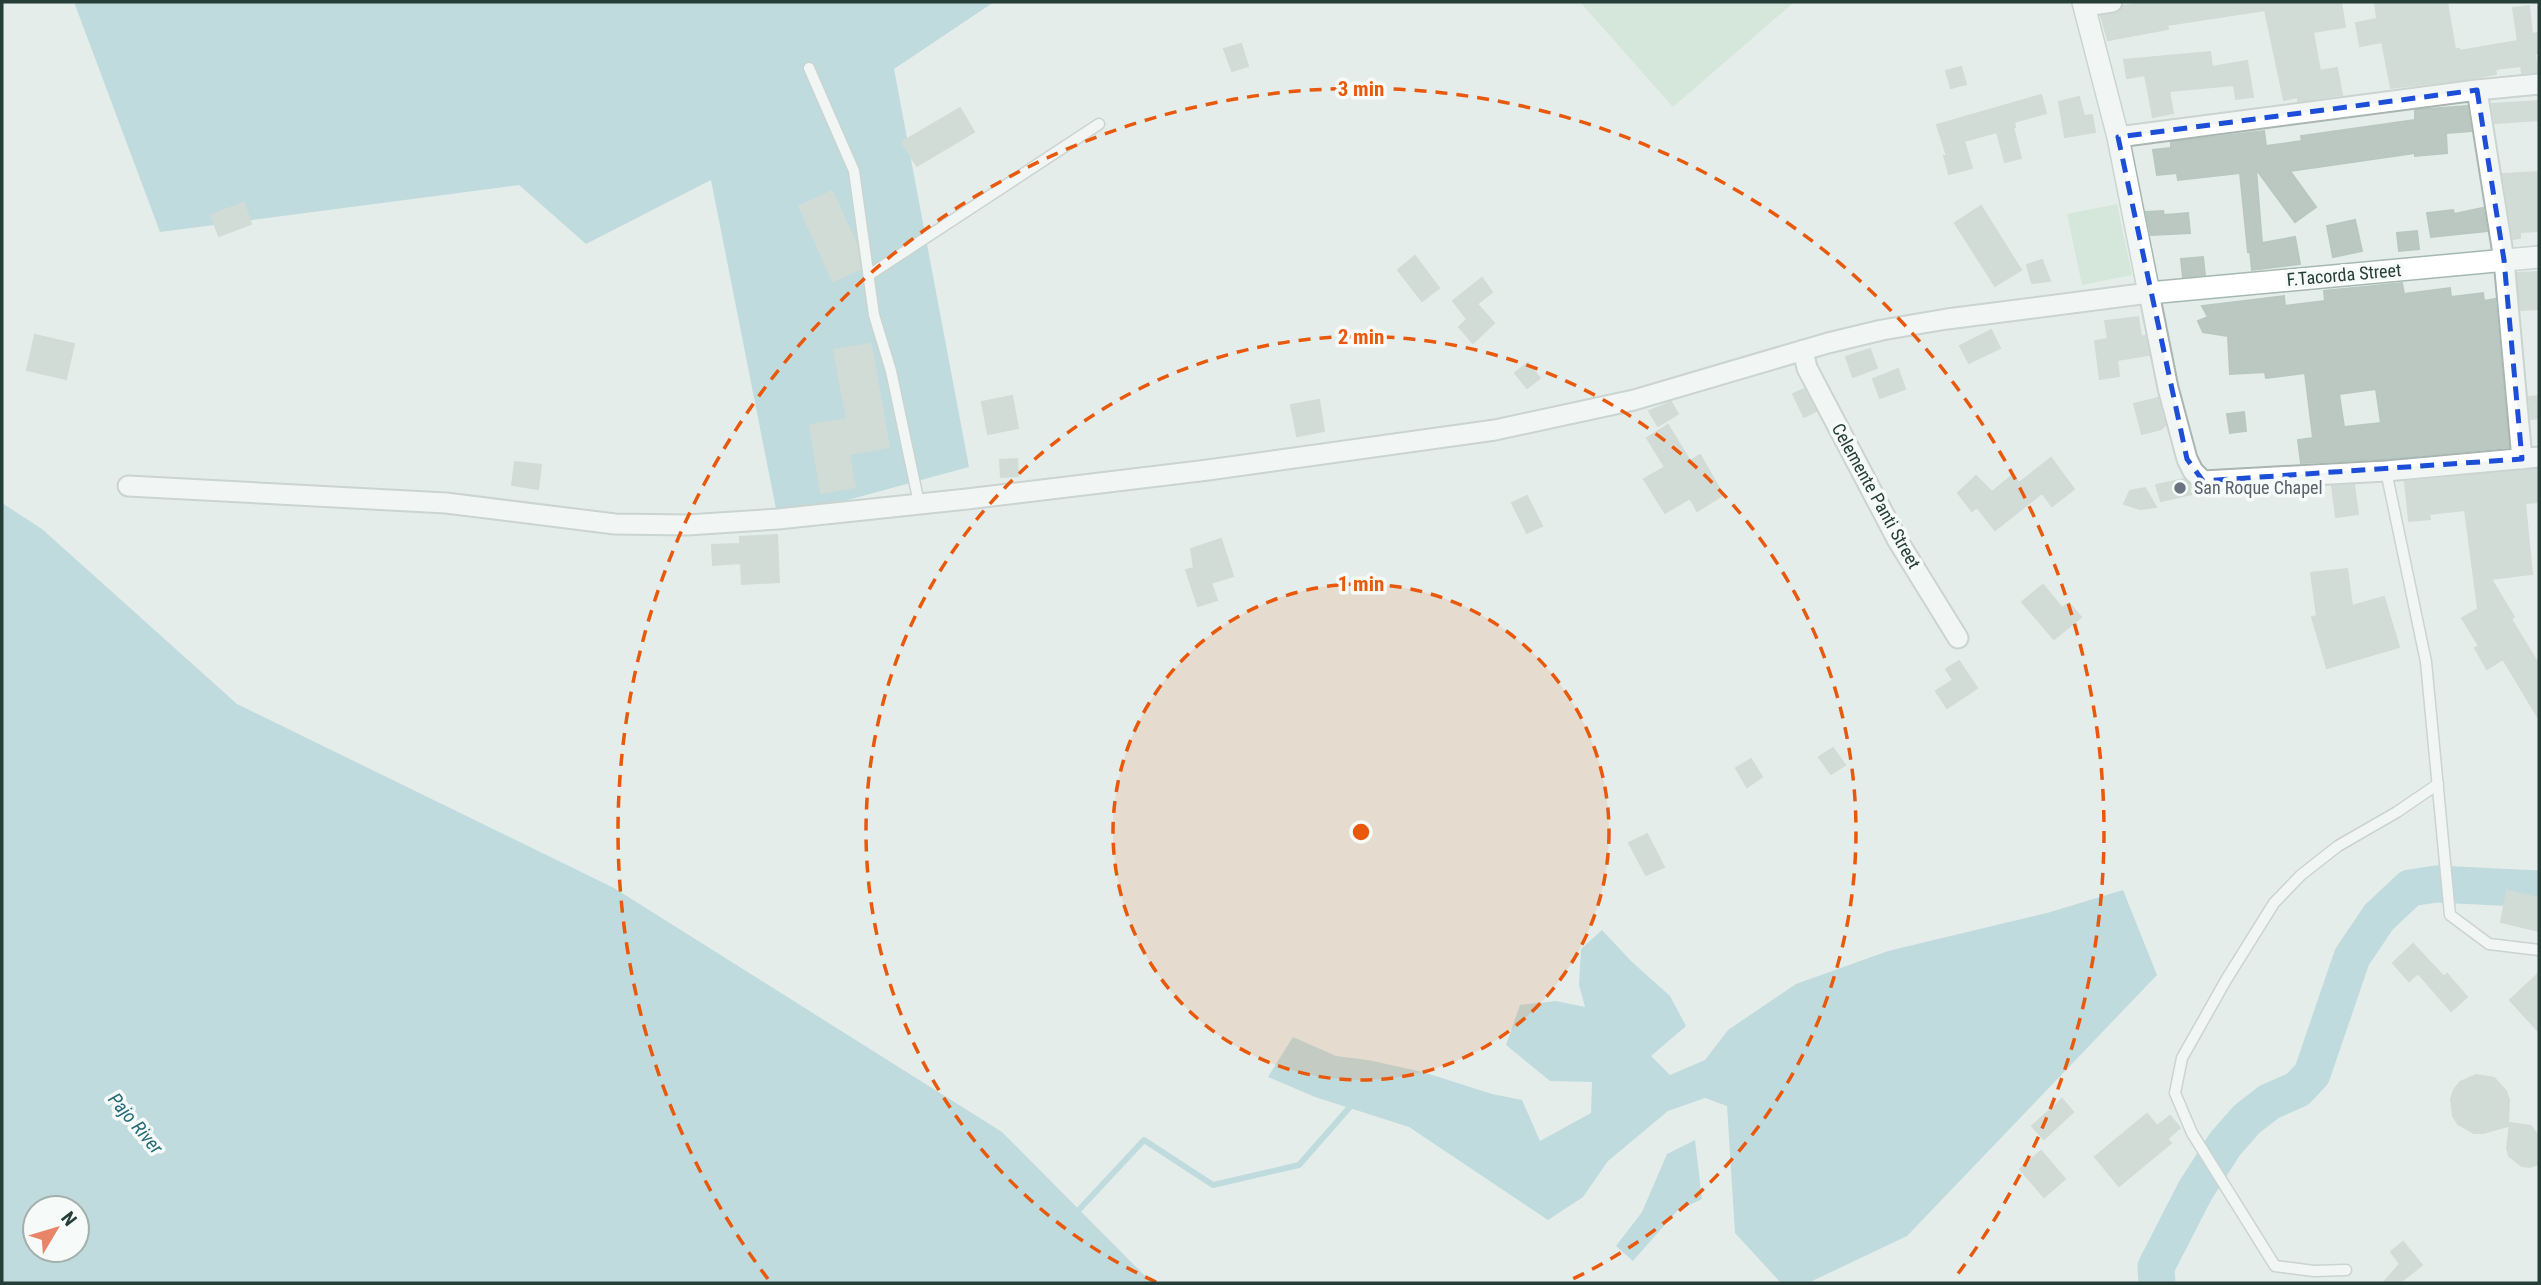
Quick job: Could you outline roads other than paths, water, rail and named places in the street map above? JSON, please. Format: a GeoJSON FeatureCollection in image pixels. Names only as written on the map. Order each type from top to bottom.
{"type":"FeatureCollection","features":[{"type":"Feature","properties":{"kind":"street"},"geometry":{"type":"LineString","coordinates":[[2112,2],[2084,4],[2118,137],[2168,388],[2183,446],[2193,471],[2203,481],[2386,471],[2530,458],[2504,260],[2477,90]]}},
{"type":"Feature","properties":{"kind":"street"},"geometry":{"type":"LineString","coordinates":[[2118,137],[2539,84]]}},
{"type":"Feature","properties":{"kind":"street","name":"F.Tacorda Street"},"geometry":{"type":"LineString","coordinates":[[2149,293],[2539,257]]}},
{"type":"Feature","properties":{"kind":"street"},"geometry":{"type":"LineString","coordinates":[[128,486],[446,503],[615,524],[687,524],[778,519],[1195,472],[1495,430],[1634,400],[1882,330],[1947,318],[2149,293]]}},
{"type":"Feature","properties":{"kind":"street","name":"Celemente Panti Street"},"geometry":{"type":"LineString","coordinates":[[1804,350],[1807,368],[1898,541],[1958,638]]}},
{"type":"Feature","properties":{"kind":"lane"},"geometry":{"type":"LineString","coordinates":[[809,68],[854,171],[874,315],[891,371],[919,503]]}},
{"type":"Feature","properties":{"kind":"lane"},"geometry":{"type":"LineString","coordinates":[[869,275],[1099,124]]}},
{"type":"Feature","properties":{"kind":"lane"},"geometry":{"type":"LineString","coordinates":[[2386,471],[2426,662],[2450,915],[2489,944],[2539,950]]}},
{"type":"Feature","properties":{"kind":"lane"},"geometry":{"type":"LineString","coordinates":[[2346,1270],[2314,1271],[2275,1266],[2192,1133],[2175,1093],[2182,1058],[2274,903],[2301,875],[2338,846],[2438,785]]}},
{"type":"Feature","properties":{"kind":"water"},"geometry":{"type":"Polygon","coordinates":[[[74,2],[994,2],[894,69],[969,467],[778,519],[711,180],[586,244],[519,185],[160,232],[74,2]]]}},
{"type":"Feature","properties":{"kind":"water","name":"Pajo River"},"geometry":{"type":"Polygon","coordinates":[[[2,503],[42,529],[237,704],[614,888],[1002,1132],[1152,1283],[2,1283],[2,503]]]}},
{"type":"Feature","properties":{"kind":"water"},"geometry":{"type":"Polygon","coordinates":[[[2123,890],[2157,975],[1907,1236],[1808,1283],[1781,1283],[1735,1233],[1727,1106],[1705,1098],[1668,1111],[1608,1161],[1583,1197],[1548,1220],[1409,1127],[1315,1097],[1268,1077],[1293,1037],[1336,1056],[1423,1072],[1492,1094],[1522,1100],[1540,1141],[1591,1113],[1592,1082],[1550,1081],[1506,1045],[1520,1005],[1556,1001],[1585,1007],[1579,985],[1581,949],[1602,930],[1670,996],[1686,1026],[1651,1056],[1670,1075],[1705,1060],[1728,1030],[1796,984],[1888,951],[2047,913],[2123,890]]]}},
{"type":"Feature","properties":{"kind":"water"},"geometry":{"type":"Polygon","coordinates":[[[1695,1140],[1702,1199],[1677,1211],[1633,1261],[1616,1246],[1642,1212],[1667,1154],[1695,1140]]]}},
{"type":"Feature","properties":{"kind":"waterway"},"geometry":{"type":"LineString","coordinates":[[2157,1283],[2156,1267],[2195,1191],[2225,1144],[2247,1119],[2269,1102],[2298,1089],[2312,1074],[2352,957],[2379,917],[2410,888],[2436,884],[2539,889]]}},
{"type":"Feature","properties":{"kind":"waterway"},"geometry":{"type":"LineString","coordinates":[[1075,1214],[1144,1140],[1213,1185],[1299,1165],[1349,1108]]}},
{"type":"Feature","properties":{"kind":"place","name":"San Roque Chapel"},"geometry":{"type":"Point","coordinates":[2180,488]}}]}
